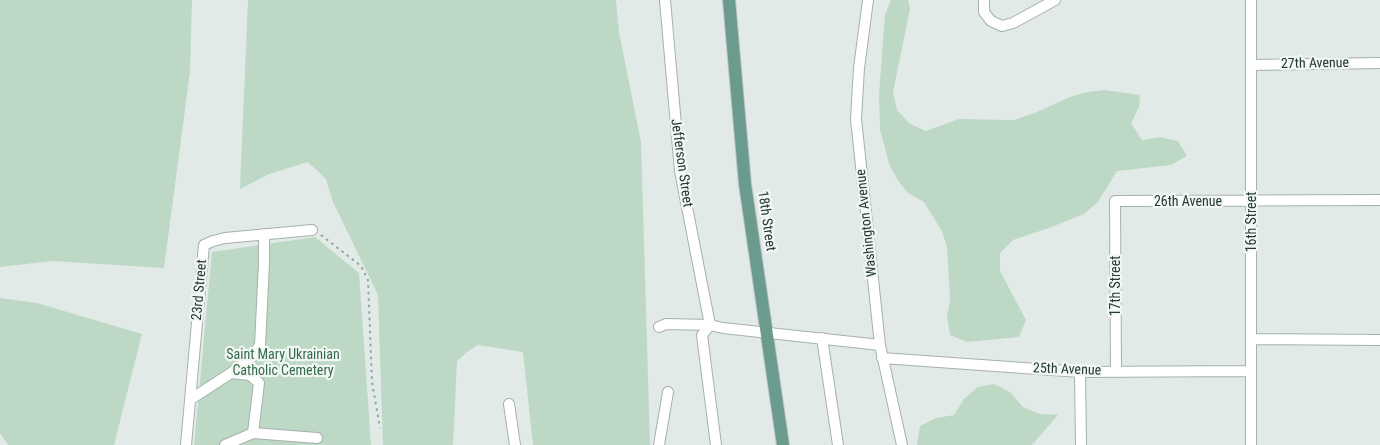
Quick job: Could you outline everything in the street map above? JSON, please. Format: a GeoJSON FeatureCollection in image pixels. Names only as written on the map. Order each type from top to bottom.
{"type":"FeatureCollection","features":[{"type":"Feature","properties":{"kind":"main road","name":"18th Street"},"geometry":{"type":"LineString","coordinates":[[729,0],[745,184],[783,445]]}},
{"type":"Feature","properties":{"kind":"street","name":"Jefferson Street"},"geometry":{"type":"LineString","coordinates":[[665,0],[680,171],[710,325]]}},
{"type":"Feature","properties":{"kind":"street","name":"Washington Avenue"},"geometry":{"type":"LineString","coordinates":[[868,0],[859,68],[856,119],[880,345],[902,445]]}},
{"type":"Feature","properties":{"kind":"street"},"geometry":{"type":"LineString","coordinates":[[984,0],[984,12],[991,21],[1002,26],[1013,23],[1055,0]]}},
{"type":"Feature","properties":{"kind":"street","name":"16th Street"},"geometry":{"type":"LineString","coordinates":[[1251,0],[1251,445]]}},
{"type":"Feature","properties":{"kind":"street","name":"27th Avenue"},"geometry":{"type":"LineString","coordinates":[[1251,65],[1380,63]]}},
{"type":"Feature","properties":{"kind":"street","name":"26th Avenue"},"geometry":{"type":"LineString","coordinates":[[1115,201],[1252,202],[1380,200]]}},
{"type":"Feature","properties":{"kind":"street","name":"17th Street"},"geometry":{"type":"LineString","coordinates":[[1115,201],[1116,371]]}},
{"type":"Feature","properties":{"kind":"street","name":"23rd Street"},"geometry":{"type":"LineString","coordinates":[[186,445],[204,245],[225,238],[312,230]]}},
{"type":"Feature","properties":{"kind":"street"},"geometry":{"type":"LineString","coordinates":[[191,398],[232,373],[252,357],[260,345],[264,234]]}},
{"type":"Feature","properties":{"kind":"street"},"geometry":{"type":"LineString","coordinates":[[659,327],[666,324],[710,325],[880,345]]}},
{"type":"Feature","properties":{"kind":"street"},"geometry":{"type":"LineString","coordinates":[[710,325],[702,335],[716,445]]}},
{"type":"Feature","properties":{"kind":"street"},"geometry":{"type":"LineString","coordinates":[[822,338],[838,445]]}},
{"type":"Feature","properties":{"kind":"street"},"geometry":{"type":"LineString","coordinates":[[1252,339],[1380,340]]}},
{"type":"Feature","properties":{"kind":"street","name":"25th Avenue"},"geometry":{"type":"LineString","coordinates":[[882,358],[1080,372],[1251,371]]}},
{"type":"Feature","properties":{"kind":"street"},"geometry":{"type":"LineString","coordinates":[[1080,372],[1081,445]]}},
{"type":"Feature","properties":{"kind":"street"},"geometry":{"type":"LineString","coordinates":[[232,373],[250,375],[259,383],[253,433]]}},
{"type":"Feature","properties":{"kind":"street"},"geometry":{"type":"LineString","coordinates":[[659,445],[668,392]]}},
{"type":"Feature","properties":{"kind":"street"},"geometry":{"type":"LineString","coordinates":[[509,404],[515,445]]}},
{"type":"Feature","properties":{"kind":"street"},"geometry":{"type":"LineString","coordinates":[[225,445],[253,433],[317,438]]}},
{"type":"Feature","properties":{"kind":"path"},"geometry":{"type":"LineString","coordinates":[[312,230],[361,266],[368,280],[372,382],[380,428]]}},
{"type":"Feature","properties":{"kind":"green space"},"geometry":{"type":"Polygon","coordinates":[[[0,0],[192,0],[190,72],[164,268],[52,261],[0,267],[0,0]]]}},
{"type":"Feature","properties":{"kind":"green space"},"geometry":{"type":"Polygon","coordinates":[[[248,0],[616,0],[619,32],[641,142],[650,445],[533,445],[523,352],[478,345],[457,361],[453,445],[383,445],[378,295],[333,202],[326,179],[308,162],[269,174],[240,189],[248,0]]]}},
{"type":"Feature","properties":{"kind":"green space"},"geometry":{"type":"Polygon","coordinates":[[[891,0],[908,0],[910,9],[893,92],[897,110],[910,124],[926,131],[959,119],[1014,120],[1070,97],[1087,92],[1105,90],[1140,95],[1139,107],[1131,123],[1142,140],[1160,137],[1178,141],[1187,156],[1171,165],[1117,171],[1098,202],[1084,214],[1013,240],[1000,253],[1000,271],[1026,320],[1019,337],[967,342],[950,335],[947,317],[950,299],[947,247],[942,231],[924,202],[908,193],[897,179],[889,164],[880,129],[879,95],[885,15],[891,0]]]}},
{"type":"Feature","properties":{"kind":"green space","name":"Saint Mary Ukrainian Catholic Cemetery"},"geometry":{"type":"Polygon","coordinates":[[[315,237],[359,273],[371,445],[194,445],[212,252],[315,237]]]}},
{"type":"Feature","properties":{"kind":"green space"},"geometry":{"type":"Polygon","coordinates":[[[0,298],[37,303],[142,334],[114,445],[8,445],[0,433],[0,298]]]}},
{"type":"Feature","properties":{"kind":"green space"},"geometry":{"type":"Polygon","coordinates":[[[994,384],[1010,392],[1023,407],[1040,414],[1058,415],[1032,445],[917,445],[920,426],[936,418],[954,415],[964,399],[978,387],[994,384]]]}}]}
